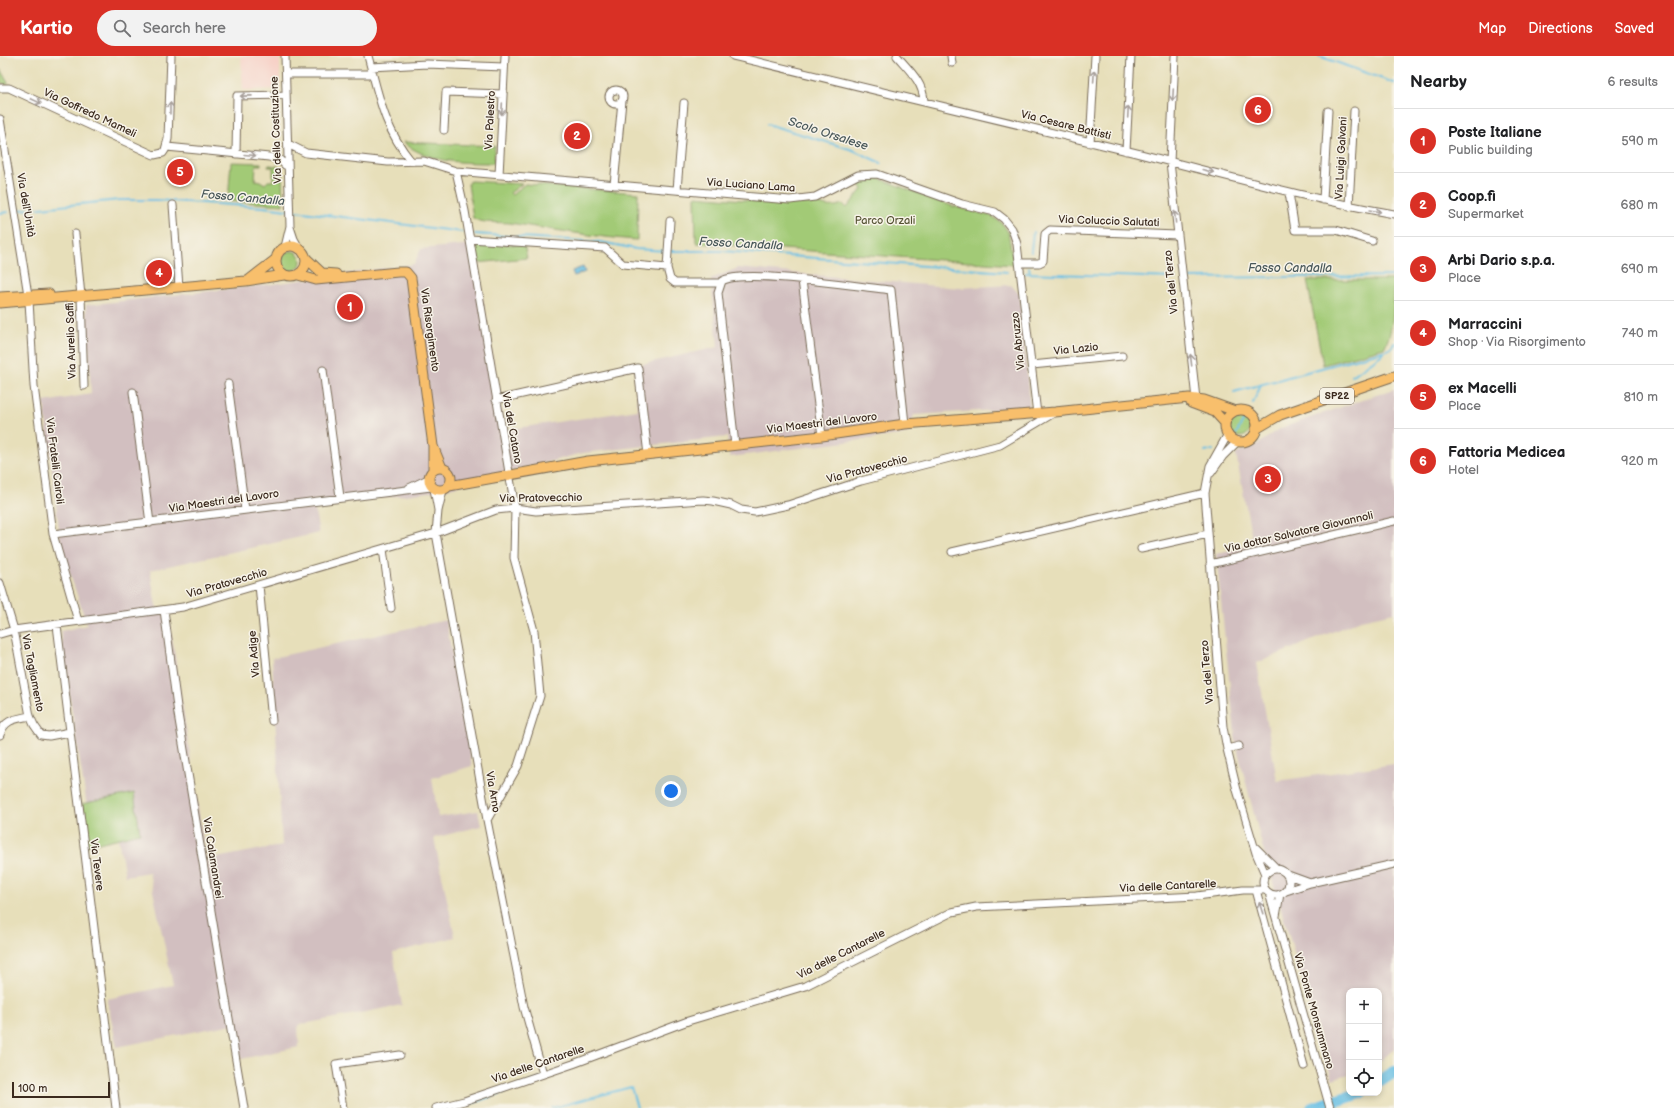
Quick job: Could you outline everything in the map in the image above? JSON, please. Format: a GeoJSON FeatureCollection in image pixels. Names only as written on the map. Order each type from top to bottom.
{"type":"FeatureCollection","features":[{"type":"Feature","properties":{"kind":"main road"},"geometry":{"type":"LineString","coordinates":[[284,247],[295,246],[300,248]]}},
{"type":"Feature","properties":{"kind":"main road","name":"Via Risorgimento"},"geometry":{"type":"LineString","coordinates":[[246,281],[260,273],[276,259],[279,252],[284,247]]}},
{"type":"Feature","properties":{"kind":"main road","name":"Via Risorgimento"},"geometry":{"type":"LineString","coordinates":[[300,248],[306,258],[322,273],[351,275]]}},
{"type":"Feature","properties":{"kind":"main road"},"geometry":{"type":"LineString","coordinates":[[298,274],[305,268],[306,258]]}},
{"type":"Feature","properties":{"kind":"main road"},"geometry":{"type":"LineString","coordinates":[[276,259],[276,266],[284,275]]}},
{"type":"Feature","properties":{"kind":"main road","name":"Via Risorgimento"},"geometry":{"type":"LineString","coordinates":[[0,302],[29,298],[246,281],[284,275],[291,276],[298,274],[316,280],[351,275],[406,272],[411,278],[437,469]]}},
{"type":"Feature","properties":{"kind":"main road","name":"Via Risorgimento"},"geometry":{"type":"LineString","coordinates":[[0,297],[29,298]]}},
{"type":"Feature","properties":{"kind":"main road","name":"SP22"},"geometry":{"type":"LineString","coordinates":[[1238,441],[1248,440],[1252,437],[1256,428],[1280,415],[1394,376]]}},
{"type":"Feature","properties":{"kind":"main road","name":"Via Maestri del Lavoro"},"geometry":{"type":"LineString","coordinates":[[437,486],[509,476],[588,461],[822,436],[905,424],[1037,414],[1196,399],[1235,411]]}},
{"type":"Feature","properties":{"kind":"main road"},"geometry":{"type":"LineString","coordinates":[[1174,400],[1201,406],[1215,412],[1225,423],[1228,434],[1238,441]]}},
{"type":"Feature","properties":{"kind":"main road"},"geometry":{"type":"LineString","coordinates":[[1225,423],[1229,416],[1235,411]]}},
{"type":"Feature","properties":{"kind":"main road","name":"SP22"},"geometry":{"type":"LineString","coordinates":[[1235,411],[1245,411],[1254,417],[1280,415]]}},
{"type":"Feature","properties":{"kind":"main road"},"geometry":{"type":"LineString","coordinates":[[1254,417],[1256,428]]}},
{"type":"Feature","properties":{"kind":"main road"},"geometry":{"type":"LineString","coordinates":[[437,469],[447,471],[451,476],[437,486],[437,469]]}},
{"type":"Feature","properties":{"kind":"main road","name":"Via Maestri del Lavoro"},"geometry":{"type":"LineString","coordinates":[[451,476],[475,480]]}},
{"type":"Feature","properties":{"kind":"street"},"geometry":{"type":"LineString","coordinates":[[171,56],[170,116],[167,147],[275,158],[287,163]]}},
{"type":"Feature","properties":{"kind":"street","name":"Via della Costituzione"},"geometry":{"type":"LineString","coordinates":[[284,247],[290,226],[285,95],[286,56]]}},
{"type":"Feature","properties":{"kind":"street"},"geometry":{"type":"LineString","coordinates":[[368,56],[386,120],[394,138],[411,161]]}},
{"type":"Feature","properties":{"kind":"street","name":"Via Palestro"},"geometry":{"type":"LineString","coordinates":[[498,175],[505,56]]}},
{"type":"Feature","properties":{"kind":"street","name":"Via Cesare Battisti"},"geometry":{"type":"LineString","coordinates":[[733,56],[924,101],[1289,193],[1349,207],[1394,214]]}},
{"type":"Feature","properties":{"kind":"street"},"geometry":{"type":"LineString","coordinates":[[897,56],[920,83],[924,92],[924,101]]}},
{"type":"Feature","properties":{"kind":"street"},"geometry":{"type":"LineString","coordinates":[[1090,142],[1095,56]]}},
{"type":"Feature","properties":{"kind":"street"},"geometry":{"type":"LineString","coordinates":[[1126,151],[1131,56]]}},
{"type":"Feature","properties":{"kind":"street","name":"Via del Terzo"},"geometry":{"type":"LineString","coordinates":[[1175,56],[1170,162],[1196,399]]}},
{"type":"Feature","properties":{"kind":"street"},"geometry":{"type":"LineString","coordinates":[[286,74],[372,70],[427,64],[504,67]]}},
{"type":"Feature","properties":{"kind":"street","name":"Via Goffredo Mameli"},"geometry":{"type":"LineString","coordinates":[[0,88],[9,88],[154,155],[163,153],[167,147]]}},
{"type":"Feature","properties":{"kind":"street"},"geometry":{"type":"LineString","coordinates":[[444,130],[446,92],[503,94]]}},
{"type":"Feature","properties":{"kind":"street"},"geometry":{"type":"LineString","coordinates":[[236,154],[237,96],[285,95]]}},
{"type":"Feature","properties":{"kind":"street"},"geometry":{"type":"LineString","coordinates":[[614,185],[622,101]]}},
{"type":"Feature","properties":{"kind":"street"},"geometry":{"type":"LineString","coordinates":[[677,190],[684,103]]}},
{"type":"Feature","properties":{"kind":"street"},"geometry":{"type":"LineString","coordinates":[[1323,200],[1328,111]]}},
{"type":"Feature","properties":{"kind":"street","name":"Via Luigi Galvani"},"geometry":{"type":"LineString","coordinates":[[1349,207],[1354,111]]}},
{"type":"Feature","properties":{"kind":"street"},"geometry":{"type":"LineString","coordinates":[[286,117],[283,125],[287,163]]}},
{"type":"Feature","properties":{"kind":"street","name":"Via dell'Unità"},"geometry":{"type":"LineString","coordinates":[[0,119],[29,298]]}},
{"type":"Feature","properties":{"kind":"street"},"geometry":{"type":"LineString","coordinates":[[288,144],[306,153],[388,162],[424,161],[456,171]]}},
{"type":"Feature","properties":{"kind":"street"},"geometry":{"type":"LineString","coordinates":[[287,163],[299,155],[306,153]]}},
{"type":"Feature","properties":{"kind":"street"},"geometry":{"type":"LineString","coordinates":[[0,168],[9,168]]}},
{"type":"Feature","properties":{"kind":"street","name":"Via Luciano Lama"},"geometry":{"type":"LineString","coordinates":[[456,171],[802,200],[819,195],[854,177],[867,174],[876,174],[962,204],[995,212],[1004,219],[1015,233],[1021,264]]}},
{"type":"Feature","properties":{"kind":"street","name":"Via del Catano"},"geometry":{"type":"LineString","coordinates":[[456,171],[470,239],[515,508],[514,558],[534,631],[540,696],[518,766],[487,820]]}},
{"type":"Feature","properties":{"kind":"street"},"geometry":{"type":"LineString","coordinates":[[1289,193],[1295,230],[1336,230],[1372,241]]}},
{"type":"Feature","properties":{"kind":"street"},"geometry":{"type":"LineString","coordinates":[[174,205],[179,287]]}},
{"type":"Feature","properties":{"kind":"street"},"geometry":{"type":"LineString","coordinates":[[670,221],[667,266],[670,279],[675,283],[720,283]]}},
{"type":"Feature","properties":{"kind":"street","name":"Via della Costituzione"},"geometry":{"type":"LineString","coordinates":[[290,226],[294,239],[300,248]]}},
{"type":"Feature","properties":{"kind":"street","name":"Via Coluccio Salutati"},"geometry":{"type":"LineString","coordinates":[[1021,264],[1039,263],[1044,260],[1045,234],[1050,230],[1177,234]]}},
{"type":"Feature","properties":{"kind":"street","name":"Via Aurelio Saffi"},"geometry":{"type":"LineString","coordinates":[[75,234],[77,295],[84,386]]}},
{"type":"Feature","properties":{"kind":"street"},"geometry":{"type":"LineString","coordinates":[[470,239],[605,248],[623,264],[667,266]]}},
{"type":"Feature","properties":{"kind":"street","name":"Via Abruzzo"},"geometry":{"type":"LineString","coordinates":[[1021,264],[1037,414]]}},
{"type":"Feature","properties":{"kind":"street"},"geometry":{"type":"LineString","coordinates":[[735,445],[718,293],[720,283],[726,278],[738,276],[802,280],[891,290],[905,424]]}},
{"type":"Feature","properties":{"kind":"street"},"geometry":{"type":"LineString","coordinates":[[802,280],[822,436]]}},
{"type":"Feature","properties":{"kind":"street","name":"Via Fratelli Cairoli"},"geometry":{"type":"LineString","coordinates":[[29,298],[34,386],[53,534],[78,621]]}},
{"type":"Feature","properties":{"kind":"street","name":"Via Lazio"},"geometry":{"type":"LineString","coordinates":[[1032,365],[1122,356]]}},
{"type":"Feature","properties":{"kind":"street"},"geometry":{"type":"LineString","coordinates":[[496,400],[638,368],[648,455]]}},
{"type":"Feature","properties":{"kind":"street"},"geometry":{"type":"LineString","coordinates":[[323,370],[340,497]]}},
{"type":"Feature","properties":{"kind":"street"},"geometry":{"type":"LineString","coordinates":[[228,384],[245,510]]}},
{"type":"Feature","properties":{"kind":"street"},"geometry":{"type":"LineString","coordinates":[[133,392],[150,523]]}},
{"type":"Feature","properties":{"kind":"street","name":"Via Pratovecchio"},"geometry":{"type":"LineString","coordinates":[[0,634],[14,630],[164,610],[259,585],[436,533],[496,510],[515,508],[536,511],[703,500],[731,505],[741,510],[755,512],[788,506],[862,481],[1000,446],[1055,412]]}},
{"type":"Feature","properties":{"kind":"street"},"geometry":{"type":"LineString","coordinates":[[1206,482],[1210,466],[1228,434]]}},
{"type":"Feature","properties":{"kind":"street"},"geometry":{"type":"LineString","coordinates":[[1206,482],[1214,467],[1238,441]]}},
{"type":"Feature","properties":{"kind":"street","name":"Via del Terzo"},"geometry":{"type":"LineString","coordinates":[[1206,482],[1205,492],[1218,682],[1227,749],[1263,877]]}},
{"type":"Feature","properties":{"kind":"street","name":"Via Maestri del Lavoro"},"geometry":{"type":"LineString","coordinates":[[53,534],[437,486]]}},
{"type":"Feature","properties":{"kind":"street","name":"Via Arno"},"geometry":{"type":"LineString","coordinates":[[437,486],[438,511],[436,533],[487,820],[524,1007],[543,1074]]}},
{"type":"Feature","properties":{"kind":"street"},"geometry":{"type":"LineString","coordinates":[[952,552],[1205,492]]}},
{"type":"Feature","properties":{"kind":"street","name":"Via dottor Salvatore Giovannoli"},"geometry":{"type":"LineString","coordinates":[[1210,564],[1394,521]]}},
{"type":"Feature","properties":{"kind":"street"},"geometry":{"type":"LineString","coordinates":[[1141,549],[1208,534]]}},
{"type":"Feature","properties":{"kind":"street"},"geometry":{"type":"LineString","coordinates":[[383,548],[391,608]]}},
{"type":"Feature","properties":{"kind":"street","name":"Via Tagliamento"},"geometry":{"type":"LineString","coordinates":[[0,583],[14,630],[30,716],[41,735],[49,736],[70,732]]}},
{"type":"Feature","properties":{"kind":"street","name":"Via Adige"},"geometry":{"type":"LineString","coordinates":[[259,585],[272,721]]}},
{"type":"Feature","properties":{"kind":"street","name":"Via Calamandrei"},"geometry":{"type":"LineString","coordinates":[[164,610],[178,714],[244,1108]]}},
{"type":"Feature","properties":{"kind":"street","name":"Via Tevere"},"geometry":{"type":"LineString","coordinates":[[57,625],[116,1108]]}},
{"type":"Feature","properties":{"kind":"street"},"geometry":{"type":"LineString","coordinates":[[0,735],[3,726],[7,721],[30,716]]}},
{"type":"Feature","properties":{"kind":"street"},"geometry":{"type":"LineString","coordinates":[[1227,749],[1239,746]]}},
{"type":"Feature","properties":{"kind":"street"},"geometry":{"type":"LineString","coordinates":[[1254,846],[1276,868],[1283,870],[1288,875],[1310,883]]}},
{"type":"Feature","properties":{"kind":"street"},"geometry":{"type":"LineString","coordinates":[[1276,868],[1263,877],[1267,891],[1283,892],[1310,883],[1394,864]]}},
{"type":"Feature","properties":{"kind":"street"},"geometry":{"type":"LineString","coordinates":[[1267,927],[1276,922],[1283,892],[1289,882],[1288,875]]}},
{"type":"Feature","properties":{"kind":"street","name":"Via delle Cantarelle"},"geometry":{"type":"LineString","coordinates":[[1244,890],[1263,877]]}},
{"type":"Feature","properties":{"kind":"street","name":"Via delle Cantarelle"},"geometry":{"type":"LineString","coordinates":[[436,1108],[465,1105],[543,1074],[688,1021],[805,986],[952,912],[976,907],[1198,896],[1244,890],[1267,891]]}},
{"type":"Feature","properties":{"kind":"street"},"geometry":{"type":"LineString","coordinates":[[1256,890],[1304,1066]]}},
{"type":"Feature","properties":{"kind":"street","name":"Via Ponte Monsummano"},"geometry":{"type":"LineString","coordinates":[[1267,891],[1330,1108]]}},
{"type":"Feature","properties":{"kind":"street"},"geometry":{"type":"LineString","coordinates":[[343,1108],[336,1064],[400,1055]]}},
{"type":"Feature","properties":{"kind":"shaded area"},"geometry":{"type":"Polygon","coordinates":[[[241,56],[280,56],[280,89],[243,90],[241,56]]]}},
{"type":"Feature","properties":{"kind":"shaded area"},"geometry":{"type":"Polygon","coordinates":[[[474,244],[504,430],[638,410],[634,366],[718,347],[711,279],[738,268],[959,288],[1011,285],[1020,295],[1030,408],[914,415],[907,434],[730,457],[727,437],[583,453],[438,491],[314,506],[319,533],[150,570],[156,606],[169,618],[206,860],[282,845],[272,658],[446,620],[472,766],[432,778],[438,817],[478,811],[481,826],[434,838],[455,937],[393,953],[402,1005],[298,1025],[299,1047],[241,1059],[233,1024],[117,1047],[107,999],[173,985],[149,872],[125,876],[114,815],[87,806],[64,661],[61,631],[87,625],[61,547],[44,402],[91,394],[86,305],[273,284],[414,264],[421,249],[474,244]]]}},
{"type":"Feature","properties":{"kind":"shaded area"},"geometry":{"type":"Polygon","coordinates":[[[1394,389],[1394,613],[1361,620],[1257,663],[1277,781],[1394,764],[1394,1049],[1382,1059],[1382,988],[1346,988],[1346,1075],[1332,1079],[1263,849],[1236,744],[1216,554],[1253,544],[1236,454],[1257,445],[1281,428],[1394,389]]]}},
{"type":"Feature","properties":{"kind":"green space"},"geometry":{"type":"Polygon","coordinates":[[[0,69],[8,83],[7,85],[0,82],[0,69]]]}},
{"type":"Feature","properties":{"kind":"green space"},"geometry":{"type":"Polygon","coordinates":[[[403,142],[495,146],[494,163],[458,162],[435,158],[413,149],[403,142]]]}},
{"type":"Feature","properties":{"kind":"green space"},"geometry":{"type":"Polygon","coordinates":[[[231,162],[261,163],[261,165],[256,165],[255,180],[265,184],[268,181],[273,181],[273,167],[268,167],[269,165],[278,166],[282,173],[283,205],[228,201],[231,162]]]}},
{"type":"Feature","properties":{"kind":"green space","name":"Parco Orzali"},"geometry":{"type":"Polygon","coordinates":[[[865,178],[880,179],[952,206],[991,216],[1002,223],[1008,232],[1014,265],[696,243],[695,196],[766,202],[814,203],[829,206],[838,206],[843,204],[847,208],[863,188],[854,182],[865,178]]]}},
{"type":"Feature","properties":{"kind":"green space"},"geometry":{"type":"Polygon","coordinates":[[[470,181],[522,184],[510,193],[512,195],[525,184],[638,193],[637,240],[477,220],[473,218],[468,184],[470,181]]]}},
{"type":"Feature","properties":{"kind":"green space"},"geometry":{"type":"Polygon","coordinates":[[[474,243],[524,245],[527,258],[477,263],[474,243]]]}},
{"type":"Feature","properties":{"kind":"green space"},"geometry":{"type":"Polygon","coordinates":[[[291,251],[298,254],[301,261],[298,268],[291,271],[284,268],[281,261],[284,254],[291,251]]]}},
{"type":"Feature","properties":{"kind":"green space"},"geometry":{"type":"Polygon","coordinates":[[[1307,280],[1394,280],[1392,325],[1384,348],[1323,365],[1307,280]]]}},
{"type":"Feature","properties":{"kind":"green space"},"geometry":{"type":"Polygon","coordinates":[[[1240,415],[1248,418],[1251,426],[1248,434],[1240,437],[1232,434],[1229,426],[1232,418],[1240,415]]]}},
{"type":"Feature","properties":{"kind":"green space"},"geometry":{"type":"Polygon","coordinates":[[[134,793],[140,833],[87,846],[82,804],[134,793]]]}},
{"type":"Feature","properties":{"kind":"water"},"geometry":{"type":"Polygon","coordinates":[[[583,267],[585,272],[574,276],[572,271],[583,267]]]}},
{"type":"Feature","properties":{"kind":"waterway"},"geometry":{"type":"LineString","coordinates":[[1319,56],[1394,83]]}},
{"type":"Feature","properties":{"kind":"waterway","name":"Scolo Orsalese"},"geometry":{"type":"LineString","coordinates":[[767,124],[853,150],[881,163]]}},
{"type":"Feature","properties":{"kind":"waterway","name":"Fosso Candalla"},"geometry":{"type":"LineString","coordinates":[[20,210],[119,200],[156,200],[263,207],[463,232]]}},
{"type":"Feature","properties":{"kind":"waterway","name":"Fosso Candalla"},"geometry":{"type":"LineString","coordinates":[[0,213],[8,212]]}},
{"type":"Feature","properties":{"kind":"waterway","name":"Scolo Orsalese"},"geometry":{"type":"LineString","coordinates":[[1031,252],[1033,232]]}},
{"type":"Feature","properties":{"kind":"waterway","name":"Fosso Candalla"},"geometry":{"type":"LineString","coordinates":[[475,234],[601,242],[636,249],[666,251]]}},
{"type":"Feature","properties":{"kind":"waterway","name":"Fosso Candalla"},"geometry":{"type":"LineString","coordinates":[[671,251],[721,251],[1007,272]]}},
{"type":"Feature","properties":{"kind":"waterway","name":"Fosso Candalla"},"geometry":{"type":"LineString","coordinates":[[1029,267],[1030,273]]}},
{"type":"Feature","properties":{"kind":"waterway","name":"Fosso Candalla"},"geometry":{"type":"LineString","coordinates":[[1026,273],[1175,278]]}},
{"type":"Feature","properties":{"kind":"waterway","name":"Fosso Candalla"},"geometry":{"type":"LineString","coordinates":[[1186,278],[1394,276]]}},
{"type":"Feature","properties":{"kind":"waterway"},"geometry":{"type":"LineString","coordinates":[[1234,392],[1387,350],[1391,348],[1394,343]]}},
{"type":"Feature","properties":{"kind":"waterway"},"geometry":{"type":"LineString","coordinates":[[1352,376],[1381,355],[1383,351]]}},
{"type":"Feature","properties":{"kind":"waterway"},"geometry":{"type":"LineString","coordinates":[[1253,403],[1261,385]]}},
{"type":"Feature","properties":{"kind":"waterway"},"geometry":{"type":"LineString","coordinates":[[1236,434],[1245,418]]}},
{"type":"Feature","properties":{"kind":"waterway"},"geometry":{"type":"LineString","coordinates":[[1205,452],[1213,450]]}},
{"type":"Feature","properties":{"kind":"waterway"},"geometry":{"type":"LineString","coordinates":[[1382,1080],[1394,1072]]}},
{"type":"Feature","properties":{"kind":"waterway"},"geometry":{"type":"LineString","coordinates":[[470,1104],[544,1078]]}},
{"type":"Feature","properties":{"kind":"waterway"},"geometry":{"type":"LineString","coordinates":[[552,1108],[631,1087],[637,1108]]}},
{"type":"Feature","properties":{"kind":"waterway"},"geometry":{"type":"LineString","coordinates":[[1312,1108],[1351,1096]]}},
{"type":"Feature","properties":{"kind":"waterway"},"geometry":{"type":"LineString","coordinates":[[457,1108],[461,1107]]}},
{"type":"Feature","properties":{"kind":"place","name":"Fattoria Medicea"},"geometry":{"type":"Point","coordinates":[1258,110]}},
{"type":"Feature","properties":{"kind":"place","name":"Coop.fi"},"geometry":{"type":"Point","coordinates":[577,136]}},
{"type":"Feature","properties":{"kind":"place","name":"ex Macelli"},"geometry":{"type":"Point","coordinates":[180,172]}},
{"type":"Feature","properties":{"kind":"place","name":"Marraccini"},"geometry":{"type":"Point","coordinates":[159,273]}},
{"type":"Feature","properties":{"kind":"place","name":"Poste Italiane"},"geometry":{"type":"Point","coordinates":[350,307]}},
{"type":"Feature","properties":{"kind":"place","name":"Arbi Dario s.p.a."},"geometry":{"type":"Point","coordinates":[1268,479]}}]}
